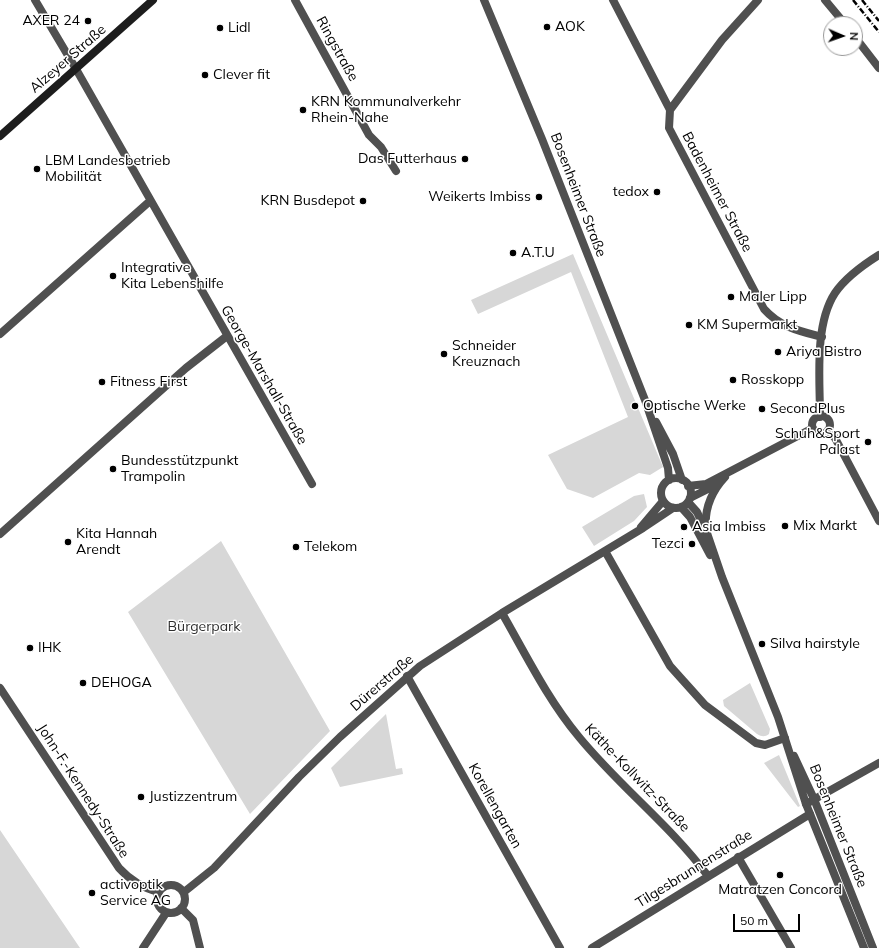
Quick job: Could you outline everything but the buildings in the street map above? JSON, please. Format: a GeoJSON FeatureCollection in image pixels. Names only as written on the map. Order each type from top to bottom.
{"type":"FeatureCollection","features":[{"type":"Feature","properties":{"kind":"main road","name":"Alzeyer Straße"},"geometry":{"type":"LineString","coordinates":[[0,136],[153,0]]}},
{"type":"Feature","properties":{"kind":"street","name":"George-Marshall-Straße"},"geometry":{"type":"LineString","coordinates":[[34,0],[76,69],[312,484]]}},
{"type":"Feature","properties":{"kind":"street","name":"Ringstraße"},"geometry":{"type":"LineString","coordinates":[[295,0],[369,135],[381,147],[396,171]]}},
{"type":"Feature","properties":{"kind":"street","name":"Bosenheimer Straße"},"geometry":{"type":"LineString","coordinates":[[484,0],[542,139],[645,400],[668,468],[669,480]]}},
{"type":"Feature","properties":{"kind":"street"},"geometry":{"type":"LineString","coordinates":[[613,0],[670,110],[722,40],[758,0]]}},
{"type":"Feature","properties":{"kind":"street"},"geometry":{"type":"LineString","coordinates":[[825,0],[838,16]]}},
{"type":"Feature","properties":{"kind":"street"},"geometry":{"type":"LineString","coordinates":[[863,47],[879,68]]}},
{"type":"Feature","properties":{"kind":"street","name":"Badenheimer Straße"},"geometry":{"type":"LineString","coordinates":[[670,110],[669,128],[764,309],[774,320],[788,328],[822,337]]}},
{"type":"Feature","properties":{"kind":"street"},"geometry":{"type":"LineString","coordinates":[[0,334],[150,201]]}},
{"type":"Feature","properties":{"kind":"street"},"geometry":{"type":"LineString","coordinates":[[820,417],[822,337],[826,313],[835,293],[850,276],[879,254]]}},
{"type":"Feature","properties":{"kind":"street"},"geometry":{"type":"LineString","coordinates":[[0,534],[186,368],[227,336]]}},
{"type":"Feature","properties":{"kind":"street","name":"Bosenheimer Straße"},"geometry":{"type":"LineString","coordinates":[[645,400],[673,454],[685,483]]}},
{"type":"Feature","properties":{"kind":"street"},"geometry":{"type":"LineString","coordinates":[[813,428],[814,421],[820,417]]}},
{"type":"Feature","properties":{"kind":"street"},"geometry":{"type":"LineString","coordinates":[[820,417],[827,420],[829,425],[828,430],[835,438],[879,521]]}},
{"type":"Feature","properties":{"kind":"street"},"geometry":{"type":"LineString","coordinates":[[813,428],[820,434],[828,430]]}},
{"type":"Feature","properties":{"kind":"street"},"geometry":{"type":"LineString","coordinates":[[685,483],[683,504],[663,501],[661,495],[662,488],[669,480],[678,478],[685,483],[706,484],[727,475],[813,428]]}},
{"type":"Feature","properties":{"kind":"street"},"geometry":{"type":"LineString","coordinates":[[707,533],[706,511],[711,496],[718,484],[727,475]]}},
{"type":"Feature","properties":{"kind":"street","name":"Dürerstraße"},"geometry":{"type":"LineString","coordinates":[[184,892],[214,868],[299,777],[407,676],[445,649],[502,613],[718,484]]}},
{"type":"Feature","properties":{"kind":"street","name":"Dürerstraße"},"geometry":{"type":"LineString","coordinates":[[631,535],[663,501]]}},
{"type":"Feature","properties":{"kind":"street","name":"Bosenheimer Straße"},"geometry":{"type":"LineString","coordinates":[[683,504],[697,512],[707,533],[722,578],[810,801],[873,948]]}},
{"type":"Feature","properties":{"kind":"street","name":"Bosenheimer Straße"},"geometry":{"type":"LineString","coordinates":[[683,504],[722,578]]}},
{"type":"Feature","properties":{"kind":"street"},"geometry":{"type":"LineString","coordinates":[[605,551],[670,666],[706,705],[756,743],[765,745],[785,738]]}},
{"type":"Feature","properties":{"kind":"street","name":"Käthe-Kollwitz-Straße"},"geometry":{"type":"LineString","coordinates":[[502,613],[550,695],[578,736],[616,779],[663,823],[688,850],[708,876]]}},
{"type":"Feature","properties":{"kind":"street","name":"Korellengarten"},"geometry":{"type":"LineString","coordinates":[[407,676],[560,948]]}},
{"type":"Feature","properties":{"kind":"street","name":"John-F.-Kennedy-Straße"},"geometry":{"type":"LineString","coordinates":[[0,688],[119,868],[126,876],[144,888],[159,892]]}},
{"type":"Feature","properties":{"kind":"street"},"geometry":{"type":"LineString","coordinates":[[810,801],[879,763]]}},
{"type":"Feature","properties":{"kind":"street","name":"Bosenheimer Straße"},"geometry":{"type":"LineString","coordinates":[[810,801],[810,814],[864,948]]}},
{"type":"Feature","properties":{"kind":"street","name":"Tilgesbrunnenstraße"},"geometry":{"type":"LineString","coordinates":[[592,948],[810,814]]}},
{"type":"Feature","properties":{"kind":"street"},"geometry":{"type":"LineString","coordinates":[[738,857],[791,948]]}},
{"type":"Feature","properties":{"kind":"street"},"geometry":{"type":"LineString","coordinates":[[168,885],[174,885],[184,892],[184,903],[182,908],[177,912],[166,912],[157,902],[159,892],[168,885]]}},
{"type":"Feature","properties":{"kind":"street"},"geometry":{"type":"LineString","coordinates":[[182,908],[196,925],[200,948]]}},
{"type":"Feature","properties":{"kind":"street"},"geometry":{"type":"LineString","coordinates":[[143,948],[166,912]]}},
{"type":"Feature","properties":{"kind":"green space"},"geometry":{"type":"Polygon","coordinates":[[[573,254],[663,467],[650,475],[639,473],[593,498],[567,489],[548,455],[628,417],[571,272],[478,314],[471,300],[573,254]]]}},
{"type":"Feature","properties":{"kind":"green space"},"geometry":{"type":"Polygon","coordinates":[[[644,494],[647,507],[634,521],[594,546],[582,527],[634,496],[644,494]]]}},
{"type":"Feature","properties":{"kind":"green space","name":"Bürgerpark"},"geometry":{"type":"Polygon","coordinates":[[[221,541],[330,731],[250,814],[128,612],[221,541]]]}},
{"type":"Feature","properties":{"kind":"green space"},"geometry":{"type":"Polygon","coordinates":[[[750,683],[770,729],[769,734],[765,736],[757,734],[724,706],[723,700],[750,683]]]}},
{"type":"Feature","properties":{"kind":"green space"},"geometry":{"type":"Polygon","coordinates":[[[386,714],[396,769],[402,768],[403,774],[340,787],[331,768],[386,714]]]}},
{"type":"Feature","properties":{"kind":"green space"},"geometry":{"type":"Polygon","coordinates":[[[779,755],[800,806],[798,807],[764,763],[779,755]]]}},
{"type":"Feature","properties":{"kind":"green space"},"geometry":{"type":"Polygon","coordinates":[[[0,830],[80,948],[0,948],[0,830]]]}},
{"type":"Feature","properties":{"kind":"railway"},"geometry":{"type":"LineString","coordinates":[[853,0],[879,32]]}},
{"type":"Feature","properties":{"kind":"railway"},"geometry":{"type":"LineString","coordinates":[[862,0],[879,21]]}},
{"type":"Feature","properties":{"kind":"place","name":"AXER 24"},"geometry":{"type":"Point","coordinates":[88,21]}},
{"type":"Feature","properties":{"kind":"place","name":"AOK"},"geometry":{"type":"Point","coordinates":[547,27]}},
{"type":"Feature","properties":{"kind":"place","name":"Lidl"},"geometry":{"type":"Point","coordinates":[220,28]}},
{"type":"Feature","properties":{"kind":"place","name":"Clever fit"},"geometry":{"type":"Point","coordinates":[205,75]}},
{"type":"Feature","properties":{"kind":"place","name":"KRN Kommunalverkehr Rhein-Nahe"},"geometry":{"type":"Point","coordinates":[303,110]}},
{"type":"Feature","properties":{"kind":"place","name":"Das Futterhaus"},"geometry":{"type":"Point","coordinates":[465,159]}},
{"type":"Feature","properties":{"kind":"place","name":"LBM Landesbetrieb Mobilität"},"geometry":{"type":"Point","coordinates":[37,169]}},
{"type":"Feature","properties":{"kind":"place","name":"tedox"},"geometry":{"type":"Point","coordinates":[657,192]}},
{"type":"Feature","properties":{"kind":"place","name":"Weikerts Imbiss"},"geometry":{"type":"Point","coordinates":[539,197]}},
{"type":"Feature","properties":{"kind":"place","name":"KRN Busdepot"},"geometry":{"type":"Point","coordinates":[363,201]}},
{"type":"Feature","properties":{"kind":"place","name":"A.T.U"},"geometry":{"type":"Point","coordinates":[513,253]}},
{"type":"Feature","properties":{"kind":"place","name":"Integrative Kita Lebenshilfe"},"geometry":{"type":"Point","coordinates":[113,276]}},
{"type":"Feature","properties":{"kind":"place","name":"Maler Lipp"},"geometry":{"type":"Point","coordinates":[731,297]}},
{"type":"Feature","properties":{"kind":"place","name":"KM Supermarkt"},"geometry":{"type":"Point","coordinates":[689,325]}},
{"type":"Feature","properties":{"kind":"place","name":"Ariya Bistro"},"geometry":{"type":"Point","coordinates":[778,352]}},
{"type":"Feature","properties":{"kind":"place","name":"Schneider Kreuznach"},"geometry":{"type":"Point","coordinates":[444,354]}},
{"type":"Feature","properties":{"kind":"place","name":"Rosskopp"},"geometry":{"type":"Point","coordinates":[733,380]}},
{"type":"Feature","properties":{"kind":"place","name":"Fitness First"},"geometry":{"type":"Point","coordinates":[102,382]}},
{"type":"Feature","properties":{"kind":"place","name":"Optische Werke"},"geometry":{"type":"Point","coordinates":[635,406]}},
{"type":"Feature","properties":{"kind":"place","name":"SecondPlus"},"geometry":{"type":"Point","coordinates":[762,409]}},
{"type":"Feature","properties":{"kind":"place","name":"Schuh&Sport Palast"},"geometry":{"type":"Point","coordinates":[868,442]}},
{"type":"Feature","properties":{"kind":"place","name":"Bundesstützpunkt Trampolin"},"geometry":{"type":"Point","coordinates":[113,469]}},
{"type":"Feature","properties":{"kind":"place","name":"Mix Markt"},"geometry":{"type":"Point","coordinates":[785,526]}},
{"type":"Feature","properties":{"kind":"place","name":"Asia Imbiss"},"geometry":{"type":"Point","coordinates":[684,527]}},
{"type":"Feature","properties":{"kind":"place","name":"Kita Hannah Arendt"},"geometry":{"type":"Point","coordinates":[68,542]}},
{"type":"Feature","properties":{"kind":"place","name":"Tezci"},"geometry":{"type":"Point","coordinates":[692,544]}},
{"type":"Feature","properties":{"kind":"place","name":"Telekom"},"geometry":{"type":"Point","coordinates":[296,547]}},
{"type":"Feature","properties":{"kind":"place","name":"Silva hairstyle"},"geometry":{"type":"Point","coordinates":[762,644]}},
{"type":"Feature","properties":{"kind":"place","name":"IHK"},"geometry":{"type":"Point","coordinates":[30,648]}},
{"type":"Feature","properties":{"kind":"place","name":"DEHOGA"},"geometry":{"type":"Point","coordinates":[83,683]}},
{"type":"Feature","properties":{"kind":"place","name":"Justizzentrum"},"geometry":{"type":"Point","coordinates":[141,797]}},
{"type":"Feature","properties":{"kind":"place","name":"Matratzen Concord"},"geometry":{"type":"Point","coordinates":[780,875]}},
{"type":"Feature","properties":{"kind":"place","name":"activoptik Service AG"},"geometry":{"type":"Point","coordinates":[92,893]}}]}
